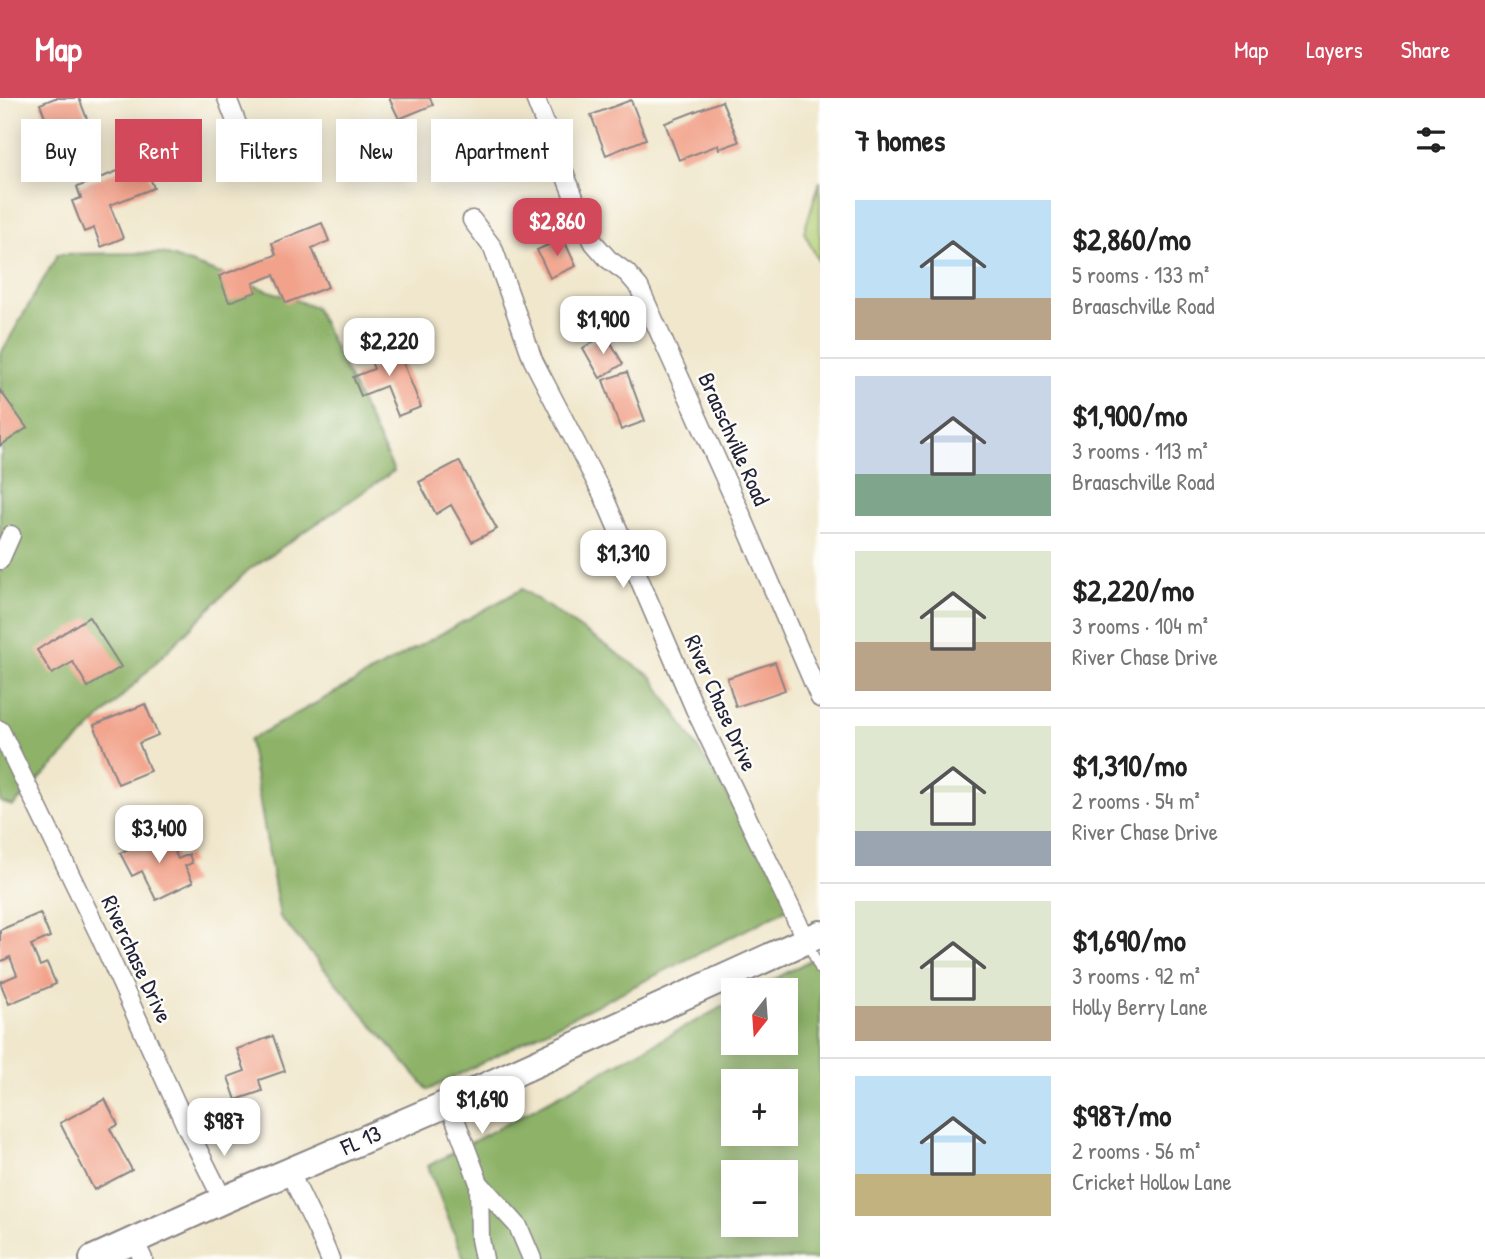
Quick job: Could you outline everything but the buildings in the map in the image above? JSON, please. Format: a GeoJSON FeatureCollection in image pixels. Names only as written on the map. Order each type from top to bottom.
{"type":"FeatureCollection","features":[{"type":"Feature","properties":{"kind":"main road","name":"FL 13"},"geometry":{"type":"LineString","coordinates":[[93,1259],[138,1250],[223,1200],[449,1102],[813,937]]}},
{"type":"Feature","properties":{"kind":"street"},"geometry":{"type":"LineString","coordinates":[[227,98],[235,119]]}},
{"type":"Feature","properties":{"kind":"street","name":"Braaschville Road"},"geometry":{"type":"LineString","coordinates":[[535,98],[594,243],[608,259],[628,272],[639,287],[820,698]]}},
{"type":"Feature","properties":{"kind":"street","name":"River Chase Drive"},"geometry":{"type":"LineString","coordinates":[[472,220],[493,248],[533,360],[604,498],[695,709],[813,937]]}},
{"type":"Feature","properties":{"kind":"street"},"geometry":{"type":"LineString","coordinates":[[0,560],[11,535]]}},
{"type":"Feature","properties":{"kind":"street","name":"Riverchase Drive"},"geometry":{"type":"LineString","coordinates":[[0,730],[223,1200]]}},
{"type":"Feature","properties":{"kind":"street"},"geometry":{"type":"LineString","coordinates":[[449,1102],[479,1183],[480,1240],[484,1259]]}},
{"type":"Feature","properties":{"kind":"street"},"geometry":{"type":"LineString","coordinates":[[289,1171],[330,1259]]}},
{"type":"Feature","properties":{"kind":"street"},"geometry":{"type":"LineString","coordinates":[[479,1183],[518,1226],[533,1259]]}},
{"type":"Feature","properties":{"kind":"lane"},"geometry":{"type":"LineString","coordinates":[[813,937],[820,969]]}},
{"type":"Feature","properties":{"kind":"green space"},"geometry":{"type":"Polygon","coordinates":[[[820,181],[820,264],[804,232],[820,181]]]}},
{"type":"Feature","properties":{"kind":"green space"},"geometry":{"type":"Polygon","coordinates":[[[162,253],[315,307],[394,471],[247,571],[13,806],[0,802],[0,355],[58,254],[162,253]]]}},
{"type":"Feature","properties":{"kind":"green space"},"geometry":{"type":"Polygon","coordinates":[[[522,589],[652,677],[797,904],[428,1090],[280,917],[249,740],[522,589]]]}},
{"type":"Feature","properties":{"kind":"green space"},"geometry":{"type":"Polygon","coordinates":[[[820,955],[820,1259],[464,1259],[428,1166],[721,1007],[721,1055],[798,1055],[798,978],[777,978],[820,955]]]}}]}
